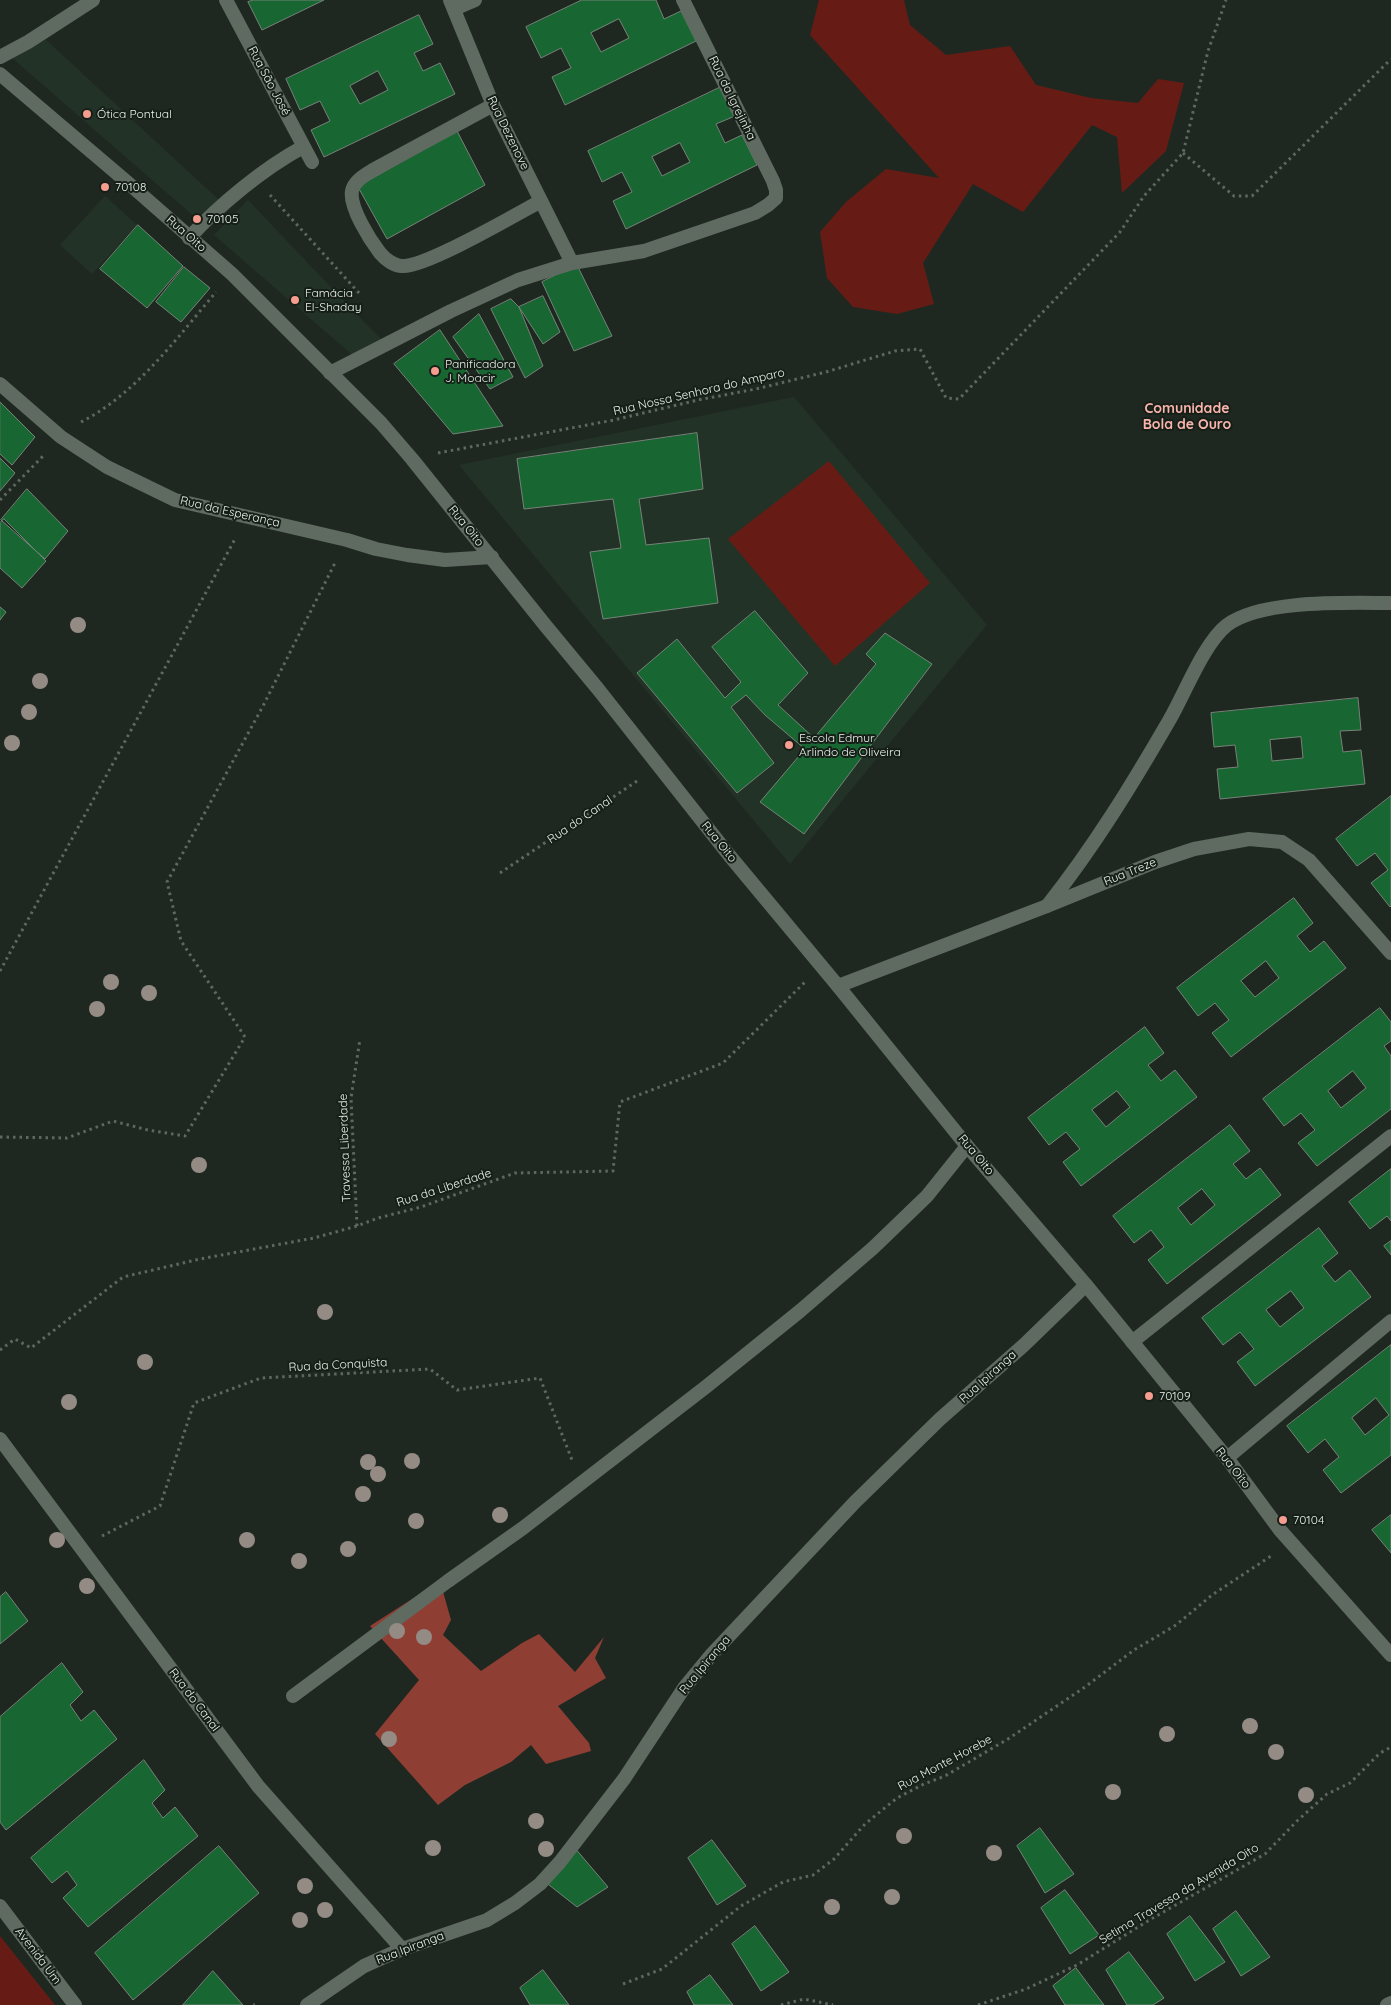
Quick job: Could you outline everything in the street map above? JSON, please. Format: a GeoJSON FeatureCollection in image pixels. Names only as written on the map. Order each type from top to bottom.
{"type":"FeatureCollection","features":[{"type":"Feature","properties":{"kind":"street"},"geometry":{"type":"LineString","coordinates":[[0,57],[28,42],[93,0]]}},
{"type":"Feature","properties":{"kind":"street","name":"Rua São José"},"geometry":{"type":"LineString","coordinates":[[226,0],[312,162]]}},
{"type":"Feature","properties":{"kind":"street"},"geometry":{"type":"LineString","coordinates":[[452,5],[475,0]]}},
{"type":"Feature","properties":{"kind":"street","name":"Rua da Igrejinha"},"geometry":{"type":"LineString","coordinates":[[572,263],[644,251],[755,213],[776,198],[773,181],[683,0]]}},
{"type":"Feature","properties":{"kind":"street","name":"Rua Dezenove"},"geometry":{"type":"LineString","coordinates":[[452,5],[493,104],[572,263]]}},
{"type":"Feature","properties":{"kind":"street","name":"Rua Oito"},"geometry":{"type":"LineString","coordinates":[[0,74],[232,274],[381,423],[492,557],[729,855],[822,966],[967,1146],[1086,1285],[1226,1458],[1280,1530],[1391,1655]]}},
{"type":"Feature","properties":{"kind":"street"},"geometry":{"type":"LineString","coordinates":[[493,104],[359,179],[352,189],[353,208],[380,254],[390,262],[402,266],[427,260],[541,201]]}},
{"type":"Feature","properties":{"kind":"street"},"geometry":{"type":"LineString","coordinates":[[189,238],[214,213],[303,147]]}},
{"type":"Feature","properties":{"kind":"street"},"geometry":{"type":"LineString","coordinates":[[330,374],[450,311],[518,280],[572,263]]}},
{"type":"Feature","properties":{"kind":"street","name":"Rua da Esperança"},"geometry":{"type":"LineString","coordinates":[[0,384],[61,437],[107,467],[176,500],[347,540],[376,549],[435,558],[492,557]]}},
{"type":"Feature","properties":{"kind":"street"},"geometry":{"type":"LineString","coordinates":[[1047,906],[1120,802],[1172,716],[1192,676],[1213,642],[1227,625],[1253,612],[1290,606],[1391,603]]}},
{"type":"Feature","properties":{"kind":"street","name":"Rua Treze"},"geometry":{"type":"LineString","coordinates":[[838,986],[1047,906],[1154,862],[1194,849],[1249,839],[1282,842],[1309,860],[1391,953]]}},
{"type":"Feature","properties":{"kind":"street"},"geometry":{"type":"LineString","coordinates":[[1132,1342],[1391,1136]]}},
{"type":"Feature","properties":{"kind":"street"},"geometry":{"type":"LineString","coordinates":[[293,1696],[581,1484],[800,1311],[873,1248],[927,1196],[967,1146]]}},
{"type":"Feature","properties":{"kind":"street","name":"Rua Ipiranga"},"geometry":{"type":"LineString","coordinates":[[307,2005],[364,1966],[402,1949],[486,1920],[515,1903],[540,1884],[560,1862],[624,1779],[684,1688],[712,1654],[883,1475],[940,1419],[1024,1345],[1086,1285]]}},
{"type":"Feature","properties":{"kind":"street"},"geometry":{"type":"LineString","coordinates":[[1226,1458],[1391,1321]]}},
{"type":"Feature","properties":{"kind":"street","name":"Rua do Canal"},"geometry":{"type":"LineString","coordinates":[[0,1439],[258,1786],[402,1949]]}},
{"type":"Feature","properties":{"kind":"street","name":"Avenida Um"},"geometry":{"type":"LineString","coordinates":[[0,1906],[75,2005]]}},
{"type":"Feature","properties":{"kind":"street"},"geometry":{"type":"LineString","coordinates":[[1387,2005],[1391,2003]]}},
{"type":"Feature","properties":{"kind":"path"},"geometry":{"type":"LineString","coordinates":[[1226,0],[1208,51],[1183,153],[1234,196],[1252,196],[1391,60]]}},
{"type":"Feature","properties":{"kind":"path","name":"Rua Nossa Senhora do Amparo"},"geometry":{"type":"LineString","coordinates":[[412,459],[614,420],[698,400],[756,390],[826,372],[895,351],[920,349],[946,398],[959,399],[1120,232],[1144,196],[1183,153]]}},
{"type":"Feature","properties":{"kind":"path"},"geometry":{"type":"LineString","coordinates":[[256,180],[359,293]]}},
{"type":"Feature","properties":{"kind":"path"},"geometry":{"type":"LineString","coordinates":[[79,423],[98,413],[141,376],[170,347],[232,274]]}},
{"type":"Feature","properties":{"kind":"path"},"geometry":{"type":"LineString","coordinates":[[0,500],[61,437]]}},
{"type":"Feature","properties":{"kind":"path"},"geometry":{"type":"LineString","coordinates":[[0,971],[247,516]]}},
{"type":"Feature","properties":{"kind":"path"},"geometry":{"type":"LineString","coordinates":[[0,1137],[67,1138],[113,1121],[148,1130],[185,1136],[245,1037],[180,941],[167,882],[263,706],[347,540]]}},
{"type":"Feature","properties":{"kind":"path","name":"Rua do Canal"},"geometry":{"type":"LineString","coordinates":[[500,873],[659,766]]}},
{"type":"Feature","properties":{"kind":"path","name":"Rua da Liberdade"},"geometry":{"type":"LineString","coordinates":[[0,1350],[15,1339],[31,1348],[123,1277],[200,1259],[314,1238],[421,1207],[515,1173],[613,1171],[620,1102],[723,1063],[822,966]]}},
{"type":"Feature","properties":{"kind":"path","name":"Travessa Liberdade"},"geometry":{"type":"LineString","coordinates":[[357,1226],[351,1098],[360,1040]]}},
{"type":"Feature","properties":{"kind":"path","name":"Rua da Conquista"},"geometry":{"type":"LineString","coordinates":[[102,1536],[160,1506],[194,1403],[261,1378],[430,1369],[457,1390],[540,1378],[581,1484]]}},
{"type":"Feature","properties":{"kind":"path","name":"Rua Monte Horebe"},"geometry":{"type":"LineString","coordinates":[[623,1984],[662,1969],[741,1906],[783,1882],[813,1875],[834,1859],[865,1824],[897,1798],[945,1776],[1008,1739],[1134,1650],[1176,1625],[1212,1595],[1273,1554],[1280,1530]]}},
{"type":"Feature","properties":{"kind":"path","name":"Setima Travessa da Avenida Oito"},"geometry":{"type":"LineString","coordinates":[[978,2005],[1026,1989],[1077,1965],[1151,1919],[1265,1854],[1297,1820],[1327,1794],[1350,1783],[1380,1754],[1391,1747]]}},
{"type":"Feature","properties":{"kind":"path"},"geometry":{"type":"LineString","coordinates":[[781,2005],[804,1999],[833,2005]]}},
{"type":"Feature","properties":{"kind":"shaded area"},"geometry":{"type":"Polygon","coordinates":[[[819,0],[904,0],[910,25],[946,55],[1010,46],[1036,85],[1091,98],[1138,103],[1158,79],[1184,83],[1166,151],[1122,193],[1117,137],[1092,125],[1023,212],[973,184],[923,263],[934,304],[897,314],[853,307],[827,278],[820,232],[846,202],[886,169],[939,178],[810,35],[819,0]]]}},
{"type":"Feature","properties":{"kind":"shaded area"},"geometry":{"type":"Polygon","coordinates":[[[44,38],[220,201],[197,219],[11,57],[44,38]]]}},
{"type":"Feature","properties":{"kind":"shaded area"},"geometry":{"type":"Polygon","coordinates":[[[105,196],[137,225],[92,274],[60,245],[105,196]]]}},
{"type":"Feature","properties":{"kind":"shaded area"},"geometry":{"type":"Polygon","coordinates":[[[248,200],[385,343],[357,359],[214,235],[248,200]]]}},
{"type":"Feature","properties":{"kind":"shaded area","name":"Escola Edmur Arlindo de Oliveira"},"geometry":{"type":"Polygon","coordinates":[[[794,397],[987,625],[790,864],[459,465],[794,397]]]}},
{"type":"Feature","properties":{"kind":"shaded area"},"geometry":{"type":"Polygon","coordinates":[[[829,461],[930,583],[835,666],[728,539],[829,461]]]}},
{"type":"Feature","properties":{"kind":"shaded area"},"geometry":{"type":"Polygon","coordinates":[[[440,1581],[451,1620],[443,1635],[481,1671],[522,1643],[539,1634],[575,1672],[604,1637],[595,1658],[606,1678],[558,1706],[589,1743],[591,1751],[546,1764],[531,1745],[511,1762],[465,1785],[438,1805],[375,1734],[419,1680],[370,1626],[440,1581]]]}},
{"type":"Feature","properties":{"kind":"shaded area"},"geometry":{"type":"Polygon","coordinates":[[[0,1936],[55,2005],[0,2005],[0,1936]]]}},
{"type":"Feature","properties":{"kind":"building"},"geometry":{"type":"Polygon","coordinates":[[[254,0],[324,0],[262,30],[248,2],[254,0]]]}},
{"type":"Feature","properties":{"kind":"building"},"geometry":{"type":"Polygon","coordinates":[[[582,0],[656,0],[664,19],[681,11],[696,41],[565,105],[552,77],[571,68],[561,48],[541,58],[526,27],[582,0]],[[619,19],[591,33],[601,52],[629,38],[619,19]]]}},
{"type":"Feature","properties":{"kind":"building"},"geometry":{"type":"Polygon","coordinates":[[[419,15],[433,44],[414,53],[423,71],[440,63],[455,94],[324,157],[311,130],[330,121],[320,101],[300,110],[286,79],[419,15]],[[378,71],[350,86],[360,104],[388,90],[378,71]]]}},
{"type":"Feature","properties":{"kind":"building"},"geometry":{"type":"Polygon","coordinates":[[[721,87],[735,116],[716,124],[725,143],[742,135],[757,165],[626,229],[613,201],[632,192],[622,172],[602,182],[588,151],[721,87]],[[680,143],[652,157],[662,176],[690,162],[680,143]]]}},
{"type":"Feature","properties":{"kind":"building"},"geometry":{"type":"Polygon","coordinates":[[[457,131],[485,185],[387,239],[358,187],[457,131]]]}},
{"type":"Feature","properties":{"kind":"building"},"geometry":{"type":"Polygon","coordinates":[[[138,225],[183,266],[147,308],[100,269],[138,225]]]}},
{"type":"Feature","properties":{"kind":"building"},"geometry":{"type":"Polygon","coordinates":[[[577,265],[612,336],[574,351],[542,282],[577,265]]]}},
{"type":"Feature","properties":{"kind":"building"},"geometry":{"type":"Polygon","coordinates":[[[184,267],[210,288],[181,322],[156,302],[184,267]]]}},
{"type":"Feature","properties":{"kind":"building"},"geometry":{"type":"Polygon","coordinates":[[[543,296],[560,332],[543,344],[519,307],[543,296]]]}},
{"type":"Feature","properties":{"kind":"building"},"geometry":{"type":"Polygon","coordinates":[[[511,299],[519,307],[543,366],[525,378],[491,309],[511,299]]]}},
{"type":"Feature","properties":{"kind":"building"},"geometry":{"type":"Polygon","coordinates":[[[479,314],[513,377],[490,389],[453,337],[479,314]]]}},
{"type":"Feature","properties":{"kind":"building"},"geometry":{"type":"Polygon","coordinates":[[[440,330],[503,426],[453,434],[394,364],[440,330]]]}},
{"type":"Feature","properties":{"kind":"building"},"geometry":{"type":"Polygon","coordinates":[[[0,402],[35,437],[12,465],[0,454],[0,402]]]}},
{"type":"Feature","properties":{"kind":"building"},"geometry":{"type":"Polygon","coordinates":[[[697,433],[703,489],[639,499],[646,545],[709,538],[718,603],[603,619],[590,552],[621,548],[613,499],[524,509],[517,459],[697,433]]]}},
{"type":"Feature","properties":{"kind":"building"},"geometry":{"type":"Polygon","coordinates":[[[0,458],[15,473],[0,491],[0,458]]]}},
{"type":"Feature","properties":{"kind":"building"},"geometry":{"type":"Polygon","coordinates":[[[27,489],[68,531],[45,559],[1,520],[27,489]]]}},
{"type":"Feature","properties":{"kind":"building"},"geometry":{"type":"Polygon","coordinates":[[[4,519],[46,561],[22,588],[0,568],[0,523],[4,519]]]}},
{"type":"Feature","properties":{"kind":"building"},"geometry":{"type":"Polygon","coordinates":[[[0,607],[6,612],[0,620],[0,607]]]}},
{"type":"Feature","properties":{"kind":"building"},"geometry":{"type":"Polygon","coordinates":[[[755,611],[808,673],[778,705],[814,738],[876,664],[866,654],[885,633],[932,664],[804,834],[760,802],[805,749],[765,715],[746,695],[731,707],[774,763],[737,793],[637,673],[677,639],[725,698],[741,682],[712,647],[755,611]]]}},
{"type":"Feature","properties":{"kind":"building"},"geometry":{"type":"Polygon","coordinates":[[[1358,698],[1361,730],[1340,731],[1343,752],[1361,750],[1365,784],[1220,799],[1217,769],[1238,767],[1235,745],[1214,747],[1211,713],[1358,698]],[[1301,737],[1270,740],[1272,761],[1303,758],[1301,737]]]}},
{"type":"Feature","properties":{"kind":"building"},"geometry":{"type":"Polygon","coordinates":[[[1391,796],[1390,907],[1371,883],[1388,870],[1375,853],[1357,866],[1336,839],[1391,796]]]}},
{"type":"Feature","properties":{"kind":"building"},"geometry":{"type":"Polygon","coordinates":[[[1294,898],[1313,923],[1297,936],[1310,952],[1324,941],[1346,968],[1231,1057],[1212,1033],[1229,1020],[1215,1003],[1198,1016],[1177,988],[1294,898]],[[1266,961],[1241,981],[1255,997],[1279,978],[1266,961]]]}},
{"type":"Feature","properties":{"kind":"building"},"geometry":{"type":"Polygon","coordinates":[[[1380,1008],[1391,1022],[1391,1041],[1384,1046],[1391,1056],[1391,1109],[1317,1166],[1298,1143],[1315,1130],[1301,1113],[1284,1126],[1263,1099],[1380,1008]],[[1353,1071],[1328,1091],[1341,1108],[1366,1088],[1353,1071]]]}},
{"type":"Feature","properties":{"kind":"building"},"geometry":{"type":"Polygon","coordinates":[[[1145,1027],[1164,1053],[1148,1065],[1161,1081],[1175,1070],[1197,1097],[1081,1186],[1063,1162],[1080,1149],[1066,1132],[1049,1145],[1028,1118],[1145,1027]],[[1117,1091],[1092,1110],[1106,1127],[1130,1107],[1117,1091]]]}},
{"type":"Feature","properties":{"kind":"building"},"geometry":{"type":"Polygon","coordinates":[[[1230,1125],[1250,1151],[1233,1164],[1246,1179],[1260,1168],[1281,1195],[1167,1284],[1148,1260],[1164,1247],[1151,1230],[1134,1243],[1113,1216],[1230,1125]],[[1202,1189],[1178,1208],[1191,1225],[1215,1205],[1202,1189]]]}},
{"type":"Feature","properties":{"kind":"building"},"geometry":{"type":"Polygon","coordinates":[[[1391,1169],[1391,1221],[1387,1216],[1370,1229],[1349,1202],[1391,1169]]]}},
{"type":"Feature","properties":{"kind":"building"},"geometry":{"type":"Polygon","coordinates":[[[1319,1228],[1338,1253],[1322,1266],[1335,1282],[1350,1270],[1371,1297],[1255,1386],[1237,1362],[1254,1349],[1240,1332],[1223,1345],[1202,1318],[1319,1228]],[[1291,1291],[1266,1310],[1280,1327],[1304,1308],[1291,1291]]]}},
{"type":"Feature","properties":{"kind":"building"},"geometry":{"type":"Polygon","coordinates":[[[1391,1241],[1391,1255],[1384,1246],[1391,1241]]]}},
{"type":"Feature","properties":{"kind":"building"},"geometry":{"type":"Polygon","coordinates":[[[1391,1345],[1391,1455],[1341,1493],[1323,1470],[1339,1457],[1325,1439],[1308,1453],[1287,1426],[1391,1345]],[[1376,1398],[1352,1418],[1365,1435],[1389,1415],[1376,1398]]]}},
{"type":"Feature","properties":{"kind":"building"},"geometry":{"type":"Polygon","coordinates":[[[1391,1515],[1391,1553],[1372,1530],[1391,1515]]]}},
{"type":"Feature","properties":{"kind":"building"},"geometry":{"type":"Polygon","coordinates":[[[6,1592],[28,1621],[0,1644],[0,1597],[6,1592]]]}},
{"type":"Feature","properties":{"kind":"building"},"geometry":{"type":"Polygon","coordinates":[[[62,1663],[83,1692],[70,1705],[81,1721],[94,1710],[117,1739],[6,1830],[0,1822],[0,1717],[62,1663]]]}},
{"type":"Feature","properties":{"kind":"building"},"geometry":{"type":"Polygon","coordinates":[[[144,1760],[165,1790],[152,1803],[163,1818],[175,1807],[198,1836],[88,1927],[63,1898],[77,1885],[67,1871],[52,1883],[31,1858],[144,1760]]]}},
{"type":"Feature","properties":{"kind":"building"},"geometry":{"type":"Polygon","coordinates":[[[1040,1828],[1074,1874],[1045,1893],[1017,1846],[1040,1828]]]}},
{"type":"Feature","properties":{"kind":"building"},"geometry":{"type":"Polygon","coordinates":[[[712,1840],[746,1886],[717,1905],[688,1858],[712,1840]]]}},
{"type":"Feature","properties":{"kind":"building"},"geometry":{"type":"Polygon","coordinates":[[[219,1846],[259,1893],[133,2000],[95,1953],[219,1846]]]}},
{"type":"Feature","properties":{"kind":"building"},"geometry":{"type":"Polygon","coordinates":[[[574,1847],[608,1887],[577,1907],[544,1881],[574,1847]]]}},
{"type":"Feature","properties":{"kind":"building"},"geometry":{"type":"Polygon","coordinates":[[[1065,1890],[1099,1935],[1070,1954],[1041,1908],[1065,1890]]]}},
{"type":"Feature","properties":{"kind":"building"},"geometry":{"type":"Polygon","coordinates":[[[1236,1911],[1270,1957],[1241,1976],[1213,1929],[1236,1911]]]}},
{"type":"Feature","properties":{"kind":"building"},"geometry":{"type":"Polygon","coordinates":[[[1190,1916],[1225,1962],[1195,1981],[1167,1934],[1190,1916]]]}},
{"type":"Feature","properties":{"kind":"building"},"geometry":{"type":"Polygon","coordinates":[[[755,1926],[789,1972],[761,1991],[732,1944],[755,1926]]]}},
{"type":"Feature","properties":{"kind":"building"},"geometry":{"type":"Polygon","coordinates":[[[1129,1952],[1164,1998],[1153,2005],[1127,2005],[1106,1970],[1129,1952]]]}},
{"type":"Feature","properties":{"kind":"building"},"geometry":{"type":"Polygon","coordinates":[[[1076,1968],[1104,2005],[1065,2005],[1053,1986],[1076,1968]]]}},
{"type":"Feature","properties":{"kind":"building"},"geometry":{"type":"Polygon","coordinates":[[[543,1970],[569,2005],[530,2005],[520,1988],[543,1970]]]}},
{"type":"Feature","properties":{"kind":"building"},"geometry":{"type":"Polygon","coordinates":[[[213,1971],[243,2005],[183,2005],[213,1971]]]}},
{"type":"Feature","properties":{"kind":"building"},"geometry":{"type":"Polygon","coordinates":[[[710,1975],[733,2005],[694,2005],[687,1992],[710,1975]]]}},
{"type":"Feature","properties":{"kind":"place","name":"Ótica Pontual"},"geometry":{"type":"Point","coordinates":[87,114]}},
{"type":"Feature","properties":{"kind":"place","name":"70108"},"geometry":{"type":"Point","coordinates":[105,187]}},
{"type":"Feature","properties":{"kind":"place","name":"70105"},"geometry":{"type":"Point","coordinates":[197,219]}},
{"type":"Feature","properties":{"kind":"place","name":"Famácia El-Shaday"},"geometry":{"type":"Point","coordinates":[295,300]}},
{"type":"Feature","properties":{"kind":"place","name":"Panificadora J. Moacir"},"geometry":{"type":"Point","coordinates":[435,371]}},
{"type":"Feature","properties":{"kind":"place","name":"Escola Edmur Arlindo de Oliveira"},"geometry":{"type":"Point","coordinates":[789,745]}},
{"type":"Feature","properties":{"kind":"place","name":"70109"},"geometry":{"type":"Point","coordinates":[1149,1396]}},
{"type":"Feature","properties":{"kind":"place","name":"70104"},"geometry":{"type":"Point","coordinates":[1283,1520]}},
{"type":"Feature","properties":{"kind":"district","name":"Comunidade Bola de Ouro"},"geometry":{"type":"Point","coordinates":[1187,418]}}]}
